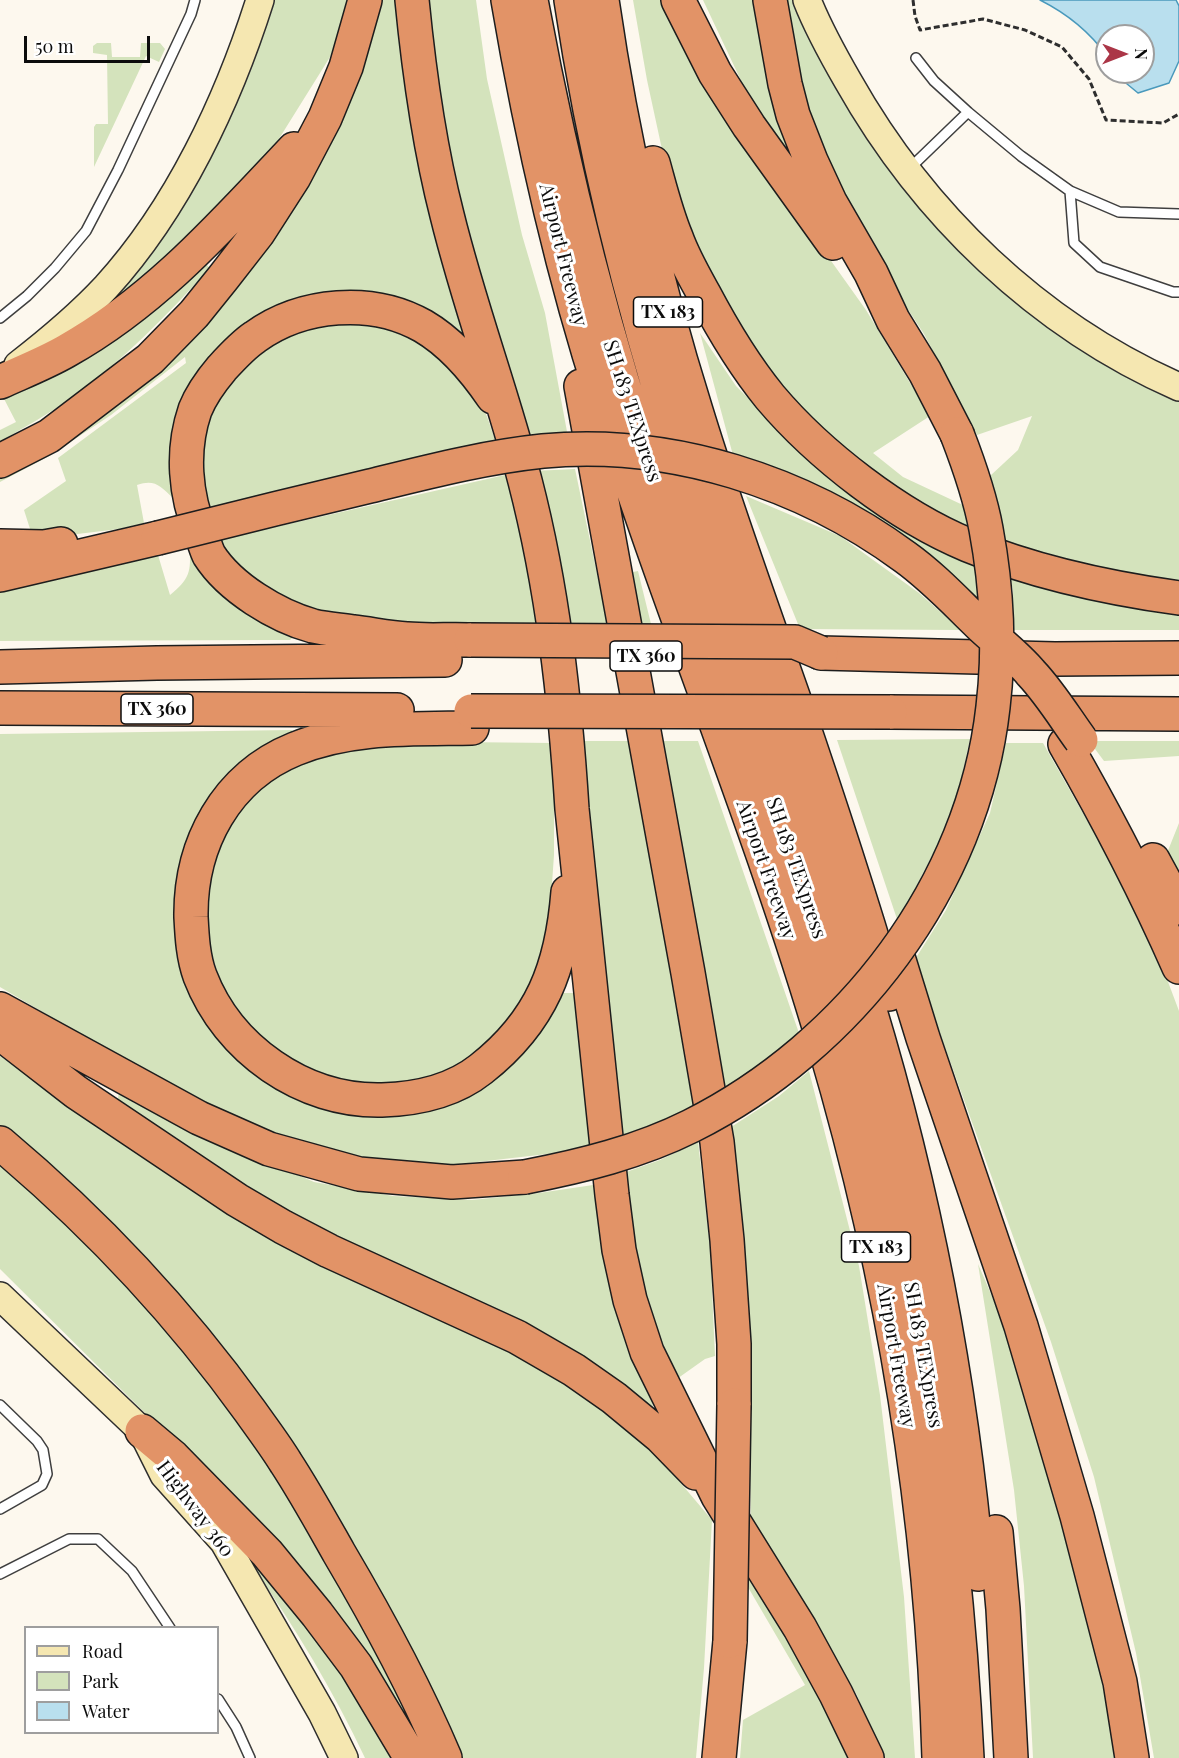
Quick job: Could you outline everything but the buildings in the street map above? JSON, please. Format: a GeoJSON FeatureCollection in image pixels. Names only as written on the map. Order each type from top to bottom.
{"type":"FeatureCollection","features":[{"type":"Feature","properties":{"kind":"highway"},"geometry":{"type":"LineString","coordinates":[[0,461],[49,436],[150,359],[194,314],[258,233],[294,177],[325,118],[346,67],[365,0]]}},
{"type":"Feature","properties":{"kind":"highway"},"geometry":{"type":"LineString","coordinates":[[412,0],[418,65],[446,214],[466,287],[510,427],[537,534],[552,612],[568,746],[572,809],[619,1250],[630,1300],[647,1352],[718,1496],[800,1628],[867,1758]]}},
{"type":"Feature","properties":{"kind":"highway","name":"Airport Freeway"},"geometry":{"type":"LineString","coordinates":[[508,0],[523,88],[582,333],[603,402],[673,607],[788,929],[828,1056],[854,1150],[890,1315],[910,1438],[931,1617],[939,1758]]}},
{"type":"Feature","properties":{"kind":"highway","name":"SH 183 TEXpress"},"geometry":{"type":"LineString","coordinates":[[531,0],[556,132],[587,257],[620,374],[659,495],[804,890],[838,993],[871,1107],[915,1300],[939,1446],[957,1604],[967,1758]]}},
{"type":"Feature","properties":{"kind":"highway","name":"SH 183 TEXpress"},"geometry":{"type":"LineString","coordinates":[[571,0],[596,134],[640,321],[678,450],[832,889],[869,1006],[900,1118],[925,1222],[941,1306],[968,1477],[983,1632],[989,1758]]}},
{"type":"Feature","properties":{"kind":"highway","name":"TX 183"},"geometry":{"type":"LineString","coordinates":[[602,0],[626,138],[677,346],[714,468],[823,784],[896,1020],[938,1182],[958,1276],[992,1500],[1003,1609],[1011,1758]]}},
{"type":"Feature","properties":{"kind":"highway"},"geometry":{"type":"LineString","coordinates":[[623,0],[644,128],[676,239],[724,332],[771,398],[807,436],[860,480],[909,515],[967,544],[1026,567],[1096,584],[1179,598]]}},
{"type":"Feature","properties":{"kind":"highway"},"geometry":{"type":"LineString","coordinates":[[678,0],[715,73],[749,126],[865,288],[893,320]]}},
{"type":"Feature","properties":{"kind":"highway"},"geometry":{"type":"LineString","coordinates":[[0,1008],[199,1118],[269,1149],[359,1174],[452,1182],[525,1177],[573,1168],[634,1149],[690,1126],[740,1098],[790,1062],[837,1020],[874,980],[913,929],[941,877],[964,825],[982,766],[993,709],[997,649],[995,586],[986,527],[974,480],[957,434],[926,372],[893,320],[871,273],[830,202],[801,138],[785,84],[770,0]]}},
{"type":"Feature","properties":{"kind":"highway"},"geometry":{"type":"LineString","coordinates":[[0,380],[66,351],[156,287],[211,236],[325,118]]}},
{"type":"Feature","properties":{"kind":"highway"},"geometry":{"type":"LineString","coordinates":[[554,224],[586,417],[717,1142],[727,1239],[734,1344],[730,1641],[720,1758]]}},
{"type":"Feature","properties":{"kind":"highway"},"geometry":{"type":"LineString","coordinates":[[471,650],[314,626],[276,612],[249,595],[229,578],[209,555],[196,523],[188,495],[186,467],[188,437],[196,409],[211,381],[232,357],[255,337],[283,321],[313,312],[338,308],[362,308],[392,314],[422,326],[444,340],[470,366],[510,427]]}},
{"type":"Feature","properties":{"kind":"highway"},"geometry":{"type":"LineString","coordinates":[[0,575],[412,476],[518,454],[572,450],[648,454],[702,463],[755,478],[798,494],[883,541],[942,587],[1031,673],[1081,740],[1133,845],[1153,907],[1179,967]]}},
{"type":"Feature","properties":{"kind":"highway"},"geometry":{"type":"LineString","coordinates":[[0,546],[44,548],[74,541],[112,549]]}},
{"type":"Feature","properties":{"kind":"highway","name":"TX 360"},"geometry":{"type":"LineString","coordinates":[[0,667],[157,663],[316,663],[471,650],[821,653],[1055,659],[1179,658]]}},
{"type":"Feature","properties":{"kind":"highway","name":"TX 360"},"geometry":{"type":"LineString","coordinates":[[0,708],[472,719],[608,711],[1179,714]]}},
{"type":"Feature","properties":{"kind":"highway"},"geometry":{"type":"LineString","coordinates":[[472,719],[354,733],[296,748],[253,774],[219,811],[206,833],[196,864],[191,900],[194,952],[203,981],[222,1018],[255,1054],[280,1072],[309,1086],[340,1096],[369,1100],[401,1100],[430,1095],[474,1075],[494,1059],[520,1032],[542,998],[557,964],[566,919],[572,809]]}},
{"type":"Feature","properties":{"kind":"highway"},"geometry":{"type":"LineString","coordinates":[[823,784],[885,914],[923,1038],[1020,1326],[1077,1516],[1120,1682],[1131,1758]]}},
{"type":"Feature","properties":{"kind":"highway"},"geometry":{"type":"LineString","coordinates":[[1133,845],[1179,908]]}},
{"type":"Feature","properties":{"kind":"highway"},"geometry":{"type":"LineString","coordinates":[[0,1034],[76,1092],[237,1200],[283,1227],[329,1251],[517,1337],[574,1370],[614,1398],[660,1436],[718,1496]]}},
{"type":"Feature","properties":{"kind":"highway"},"geometry":{"type":"LineString","coordinates":[[0,1143],[42,1178],[110,1244],[175,1314],[231,1385],[286,1461],[368,1600],[405,1669],[445,1758]]}},
{"type":"Feature","properties":{"kind":"highway"},"geometry":{"type":"LineString","coordinates":[[142,1431],[173,1457],[267,1553],[356,1666],[411,1758]]}},
{"type":"Feature","properties":{"kind":"highway"},"geometry":{"type":"LineString","coordinates":[[727,1691],[727,1758]]}},
{"type":"Feature","properties":{"kind":"main road"},"geometry":{"type":"LineString","coordinates":[[0,380],[64,327],[106,287],[147,236],[184,175],[217,112],[245,48],[260,0]]}},
{"type":"Feature","properties":{"kind":"main road"},"geometry":{"type":"LineString","coordinates":[[807,0],[835,58],[869,119],[924,194],[989,263],[1060,320],[1140,370],[1179,387]]}},
{"type":"Feature","properties":{"kind":"main road","name":"Highway 360"},"geometry":{"type":"LineString","coordinates":[[0,1296],[142,1431],[164,1475],[224,1542],[322,1713],[344,1758]]}},
{"type":"Feature","properties":{"kind":"lane"},"geometry":{"type":"LineString","coordinates":[[0,318],[27,296],[55,268],[86,231],[118,170],[191,14],[195,0]]}},
{"type":"Feature","properties":{"kind":"lane"},"geometry":{"type":"LineString","coordinates":[[916,58],[934,81],[968,112],[1021,156],[1070,191],[1119,212],[1179,214]]}},
{"type":"Feature","properties":{"kind":"lane"},"geometry":{"type":"LineString","coordinates":[[907,171],[968,112]]}},
{"type":"Feature","properties":{"kind":"lane"},"geometry":{"type":"LineString","coordinates":[[1070,191],[1074,243],[1100,267],[1173,292],[1179,292]]}},
{"type":"Feature","properties":{"kind":"lane"},"geometry":{"type":"LineString","coordinates":[[0,1405],[37,1441],[43,1450],[47,1474],[42,1485],[0,1509]]}},
{"type":"Feature","properties":{"kind":"lane"},"geometry":{"type":"LineString","coordinates":[[0,1574],[69,1539],[98,1539],[132,1571],[169,1626]]}},
{"type":"Feature","properties":{"kind":"lane"},"geometry":{"type":"LineString","coordinates":[[219,1701],[236,1727],[250,1758]]}},
{"type":"Feature","properties":{"kind":"path"},"geometry":{"type":"LineString","coordinates":[[913,0],[920,30],[983,19],[1025,30],[1062,47],[1089,80],[1106,120],[1163,123],[1179,114]]}},
{"type":"Feature","properties":{"kind":"green space"},"geometry":{"type":"Polygon","coordinates":[[[265,0],[350,0],[330,57],[262,166],[192,242],[112,306],[107,302],[265,0]]]}},
{"type":"Feature","properties":{"kind":"green space"},"geometry":{"type":"Polygon","coordinates":[[[382,0],[398,0],[475,355],[380,301],[213,362],[180,495],[173,498],[153,483],[143,483],[137,485],[144,523],[119,529],[69,535],[31,532],[24,510],[66,481],[58,458],[186,363],[185,357],[111,415],[51,455],[0,482],[0,468],[190,332],[369,40],[382,0]]]}},
{"type":"Feature","properties":{"kind":"green space"},"geometry":{"type":"Polygon","coordinates":[[[420,0],[476,0],[487,79],[522,235],[545,313],[568,437],[526,438],[457,220],[420,0]]]}},
{"type":"Feature","properties":{"kind":"green space"},"geometry":{"type":"Polygon","coordinates":[[[633,0],[665,0],[829,258],[866,310],[930,416],[873,453],[903,477],[965,506],[969,528],[932,511],[881,479],[836,442],[782,391],[717,294],[688,236],[663,154],[633,0]]]}},
{"type":"Feature","properties":{"kind":"green space"},"geometry":{"type":"Polygon","coordinates":[[[703,0],[764,0],[802,161],[792,167],[745,89],[703,0]]]}},
{"type":"Feature","properties":{"kind":"green space"},"geometry":{"type":"Polygon","coordinates":[[[782,0],[797,0],[917,201],[1179,400],[1179,583],[1007,551],[990,476],[1018,450],[1032,416],[977,435],[924,334],[873,256],[816,139],[796,76],[782,0]]]}},
{"type":"Feature","properties":{"kind":"green space"},"geometry":{"type":"Polygon","coordinates":[[[97,43],[111,43],[112,57],[140,57],[141,43],[160,43],[165,49],[159,62],[146,56],[94,167],[94,127],[96,124],[108,124],[107,55],[93,53],[93,46],[97,43]]]}},
{"type":"Feature","properties":{"kind":"green space"},"geometry":{"type":"Polygon","coordinates":[[[201,259],[210,268],[126,353],[71,398],[0,442],[0,430],[16,422],[2,395],[201,259]]]}},
{"type":"Feature","properties":{"kind":"green space"},"geometry":{"type":"Polygon","coordinates":[[[378,322],[431,344],[475,389],[496,443],[203,509],[200,492],[206,419],[217,397],[254,351],[310,323],[378,322]]]}},
{"type":"Feature","properties":{"kind":"green space"},"geometry":{"type":"Polygon","coordinates":[[[700,333],[736,386],[777,427],[975,554],[980,604],[734,459],[700,333]]]}},
{"type":"Feature","properties":{"kind":"green space"},"geometry":{"type":"Polygon","coordinates":[[[575,469],[609,631],[566,630],[533,471],[575,469]]]}},
{"type":"Feature","properties":{"kind":"green space"},"geometry":{"type":"Polygon","coordinates":[[[505,475],[519,520],[542,629],[373,625],[286,603],[236,567],[218,540],[505,475]]]}},
{"type":"Feature","properties":{"kind":"green space"},"geometry":{"type":"Polygon","coordinates":[[[746,496],[840,536],[919,593],[961,630],[800,629],[746,496]]]}},
{"type":"Feature","properties":{"kind":"green space"},"geometry":{"type":"Polygon","coordinates":[[[189,547],[296,634],[290,640],[0,641],[0,590],[158,555],[170,595],[181,585],[188,574],[189,547]]]}},
{"type":"Feature","properties":{"kind":"green space"},"geometry":{"type":"Polygon","coordinates":[[[638,571],[652,628],[639,629],[628,573],[638,571]]]}},
{"type":"Feature","properties":{"kind":"green space"},"geometry":{"type":"Polygon","coordinates":[[[1009,571],[1179,608],[1179,630],[1013,630],[1013,591],[1009,571]]]}},
{"type":"Feature","properties":{"kind":"green space"},"geometry":{"type":"Polygon","coordinates":[[[292,730],[294,737],[185,867],[239,1054],[421,1107],[554,993],[574,993],[591,1149],[425,1168],[324,1151],[225,1119],[0,987],[0,734],[292,730]]]}},
{"type":"Feature","properties":{"kind":"green space"},"geometry":{"type":"Polygon","coordinates":[[[970,739],[959,789],[939,842],[898,922],[837,740],[970,739]]]}},
{"type":"Feature","properties":{"kind":"green space"},"geometry":{"type":"Polygon","coordinates":[[[576,741],[630,741],[694,1111],[614,1142],[576,741]]]}},
{"type":"Feature","properties":{"kind":"green space"},"geometry":{"type":"Polygon","coordinates":[[[660,741],[698,741],[800,1036],[725,1092],[660,741]]]}},
{"type":"Feature","properties":{"kind":"green space"},"geometry":{"type":"Polygon","coordinates":[[[1089,741],[1179,741],[1179,756],[1104,761],[1089,741]]]}},
{"type":"Feature","properties":{"kind":"green space"},"geometry":{"type":"Polygon","coordinates":[[[456,742],[554,743],[554,855],[547,955],[531,995],[498,1038],[456,1072],[415,1082],[352,1086],[294,1063],[258,1038],[222,987],[205,931],[208,877],[231,821],[266,781],[307,760],[366,745],[456,742]]]}},
{"type":"Feature","properties":{"kind":"green space"},"geometry":{"type":"Polygon","coordinates":[[[1006,743],[1043,743],[1147,926],[1179,1011],[1179,1758],[1154,1758],[1136,1653],[1094,1477],[1051,1342],[914,961],[946,910],[990,813],[1006,743]]]}},
{"type":"Feature","properties":{"kind":"green space"},"geometry":{"type":"Polygon","coordinates":[[[1179,823],[1179,883],[1165,858],[1179,823]]]}},
{"type":"Feature","properties":{"kind":"green space"},"geometry":{"type":"Polygon","coordinates":[[[0,1056],[155,1165],[291,1247],[489,1341],[573,1387],[631,1430],[662,1461],[712,1520],[704,1668],[696,1758],[462,1758],[388,1607],[304,1461],[12,1133],[0,1125],[0,1056]]]}},
{"type":"Feature","properties":{"kind":"green space"},"geometry":{"type":"Polygon","coordinates":[[[809,1071],[859,1266],[880,1395],[904,1597],[915,1758],[882,1758],[857,1695],[792,1586],[751,1526],[749,1401],[728,1129],[779,1096],[809,1071]]]}},
{"type":"Feature","properties":{"kind":"green space"},"geometry":{"type":"Polygon","coordinates":[[[119,1092],[134,1103],[314,1182],[393,1196],[472,1200],[593,1185],[612,1285],[654,1410],[380,1259],[287,1211],[184,1149],[117,1105],[119,1092]]]}},
{"type":"Feature","properties":{"kind":"green space"},"geometry":{"type":"Polygon","coordinates":[[[698,1142],[710,1246],[715,1356],[705,1359],[674,1381],[666,1378],[615,1176],[660,1160],[698,1142]]]}},
{"type":"Feature","properties":{"kind":"green space"},"geometry":{"type":"Polygon","coordinates":[[[0,1163],[91,1246],[204,1371],[279,1477],[324,1554],[428,1749],[421,1754],[157,1425],[0,1269],[0,1163]]]}},
{"type":"Feature","properties":{"kind":"green space"},"geometry":{"type":"Polygon","coordinates":[[[978,1264],[1006,1332],[1030,1400],[1050,1470],[1089,1622],[1116,1758],[1033,1758],[1024,1586],[1014,1490],[978,1264]]]}},
{"type":"Feature","properties":{"kind":"green space"},"geometry":{"type":"Polygon","coordinates":[[[258,1561],[304,1612],[400,1758],[365,1758],[313,1660],[253,1567],[258,1561]]]}},
{"type":"Feature","properties":{"kind":"green space"},"geometry":{"type":"Polygon","coordinates":[[[746,1570],[809,1676],[850,1758],[740,1758],[743,1720],[805,1685],[745,1582],[746,1570]]]}},
{"type":"Feature","properties":{"kind":"water"},"geometry":{"type":"Polygon","coordinates":[[[1040,0],[1176,0],[1179,6],[1179,61],[1169,83],[1138,93],[1127,84],[1155,84],[1155,24],[1095,24],[1095,41],[1060,11],[1040,0]]]}}]}
